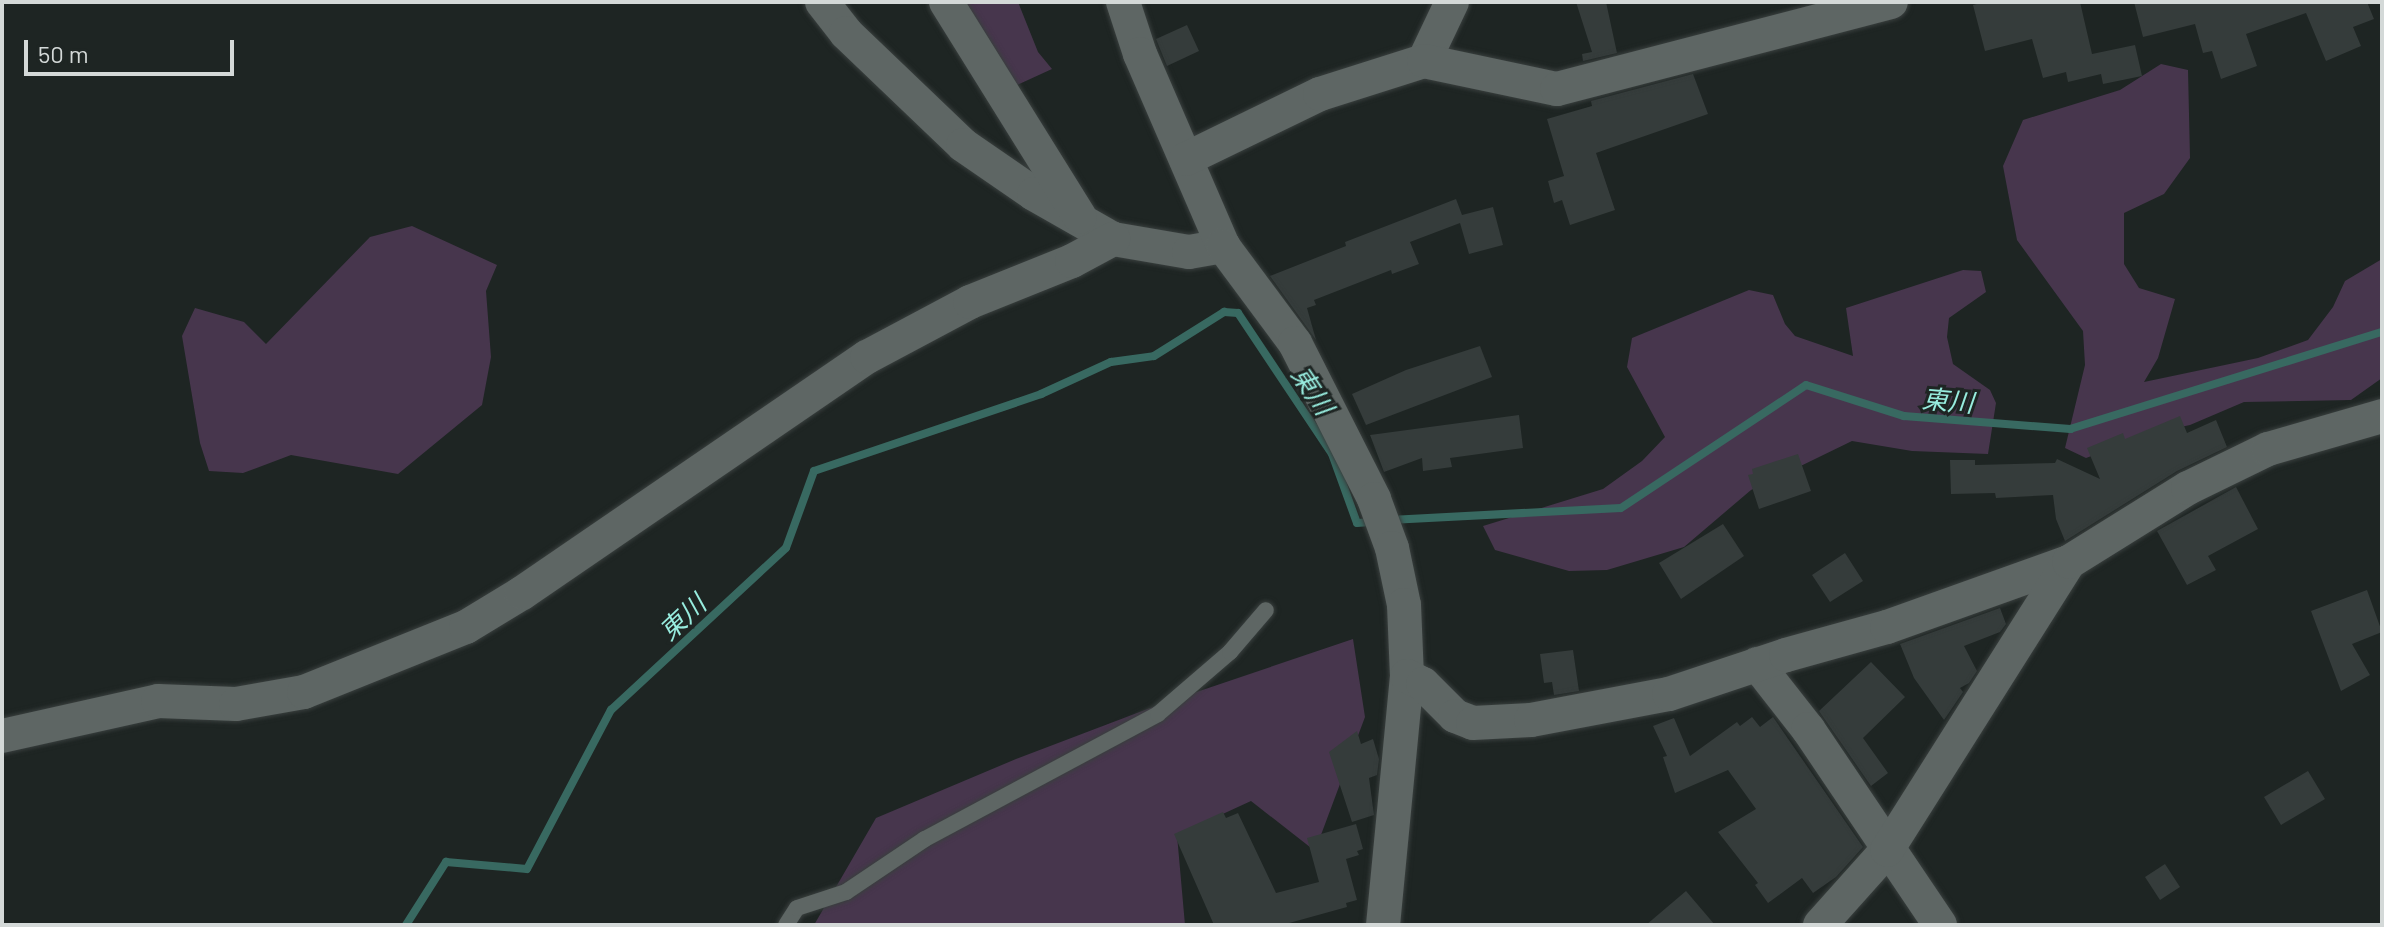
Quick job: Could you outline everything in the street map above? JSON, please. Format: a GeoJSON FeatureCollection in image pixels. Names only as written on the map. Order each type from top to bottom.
{"type":"FeatureCollection","features":[{"type":"Feature","properties":{"kind":"street"},"geometry":{"type":"LineString","coordinates":[[822,2],[846,33],[963,145],[1034,194],[1113,239],[1189,252],[1223,246]]}},
{"type":"Feature","properties":{"kind":"street"},"geometry":{"type":"LineString","coordinates":[[946,2],[1083,220]]}},
{"type":"Feature","properties":{"kind":"street"},"geometry":{"type":"LineString","coordinates":[[1123,2],[1140,54],[1223,246],[1295,343],[1380,514],[1404,605],[1407,676],[1383,925]]}},
{"type":"Feature","properties":{"kind":"street"},"geometry":{"type":"LineString","coordinates":[[1424,61],[1452,2]]}},
{"type":"Feature","properties":{"kind":"street"},"geometry":{"type":"LineString","coordinates":[[1186,159],[1320,94],[1424,61],[1557,89],[1891,2]]}},
{"type":"Feature","properties":{"kind":"street"},"geometry":{"type":"LineString","coordinates":[[2,736],[158,701],[236,704],[304,692],[466,627],[522,593],[867,357],[970,302],[1072,261],[1113,239]]}},
{"type":"Feature","properties":{"kind":"street"},"geometry":{"type":"LineString","coordinates":[[1407,676],[1423,684],[1455,716],[1473,723],[1493,725],[1669,694],[1757,664],[1887,627],[2069,562],[2188,488],[2268,449],[2382,416]]}},
{"type":"Feature","properties":{"kind":"street"},"geometry":{"type":"LineString","coordinates":[[1820,925],[1887,850],[2069,562]]}},
{"type":"Feature","properties":{"kind":"street"},"geometry":{"type":"LineString","coordinates":[[1757,664],[1808,729],[1940,925]]}},
{"type":"Feature","properties":{"kind":"lane"},"geometry":{"type":"LineString","coordinates":[[786,925],[797,908],[846,892],[925,839],[1158,714],[1230,652],[1266,610]]}},
{"type":"Feature","properties":{"kind":"shaded area"},"geometry":{"type":"Polygon","coordinates":[[[935,2],[1018,2],[1038,52],[1052,69],[1000,93],[935,2]]]}},
{"type":"Feature","properties":{"kind":"shaded area"},"geometry":{"type":"Polygon","coordinates":[[[2161,64],[2188,70],[2190,158],[2164,194],[2124,213],[2124,264],[2139,288],[2175,299],[2158,358],[2144,382],[2258,358],[2308,340],[2333,307],[2345,281],[2382,259],[2382,378],[2351,400],[2244,402],[2190,425],[2157,432],[2086,458],[2065,448],[2085,365],[2083,331],[2017,240],[2003,166],[2023,120],[2120,90],[2161,64]]]}},
{"type":"Feature","properties":{"kind":"shaded area"},"geometry":{"type":"Polygon","coordinates":[[[412,226],[497,265],[486,291],[491,357],[482,405],[398,474],[291,455],[243,473],[209,471],[200,443],[182,336],[195,308],[244,322],[266,344],[370,237],[412,226]]]}},
{"type":"Feature","properties":{"kind":"shaded area"},"geometry":{"type":"Polygon","coordinates":[[[1963,270],[1981,271],[1986,292],[1949,318],[1947,337],[1953,364],[1990,390],[1996,403],[1988,454],[1912,451],[1852,441],[1751,490],[1684,547],[1607,570],[1569,571],[1495,550],[1483,526],[1603,489],[1642,461],[1665,437],[1627,367],[1632,338],[1749,290],[1773,295],[1785,324],[1795,336],[1853,356],[1846,308],[1963,270]]]}},
{"type":"Feature","properties":{"kind":"shaded area"},"geometry":{"type":"Polygon","coordinates":[[[1353,639],[1365,717],[1315,851],[1251,801],[1177,835],[1185,925],[814,925],[876,818],[1016,759],[1158,705],[1353,639]]]}},
{"type":"Feature","properties":{"kind":"building"},"geometry":{"type":"Polygon","coordinates":[[[1576,2],[1606,2],[1617,53],[1583,61],[1582,54],[1592,52],[1576,2]]]}},
{"type":"Feature","properties":{"kind":"building"},"geometry":{"type":"Polygon","coordinates":[[[1984,2],[2080,2],[2092,54],[2135,45],[2142,76],[2103,84],[2101,74],[2068,82],[2066,72],[2043,78],[2032,39],[1985,51],[1973,5],[1984,2]]]}},
{"type":"Feature","properties":{"kind":"building"},"geometry":{"type":"Polygon","coordinates":[[[2134,2],[2367,2],[2374,19],[2353,27],[2361,46],[2326,61],[2306,13],[2246,34],[2257,66],[2221,79],[2212,51],[2203,53],[2195,24],[2143,37],[2134,2]]]}},
{"type":"Feature","properties":{"kind":"building"},"geometry":{"type":"Polygon","coordinates":[[[1187,25],[1199,51],[1167,66],[1156,39],[1187,25]]]}},
{"type":"Feature","properties":{"kind":"building"},"geometry":{"type":"Polygon","coordinates":[[[1693,74],[1708,114],[1596,153],[1615,210],[1570,225],[1562,200],[1554,203],[1548,181],[1564,176],[1547,119],[1592,106],[1591,101],[1693,74]]]}},
{"type":"Feature","properties":{"kind":"building"},"geometry":{"type":"Polygon","coordinates":[[[1456,199],[1462,215],[1493,207],[1503,245],[1469,254],[1460,223],[1410,242],[1419,264],[1392,274],[1391,270],[1314,300],[1316,305],[1307,308],[1316,340],[1270,276],[1346,246],[1345,242],[1456,199]]]}},
{"type":"Feature","properties":{"kind":"building"},"geometry":{"type":"Polygon","coordinates":[[[1480,346],[1492,377],[1366,425],[1352,394],[1406,370],[1480,346]]]}},
{"type":"Feature","properties":{"kind":"building"},"geometry":{"type":"Polygon","coordinates":[[[1519,415],[1523,448],[1450,458],[1452,467],[1423,471],[1422,458],[1384,472],[1370,435],[1519,415]]]}},
{"type":"Feature","properties":{"kind":"building"},"geometry":{"type":"Polygon","coordinates":[[[2180,416],[2187,433],[2216,420],[2227,447],[2177,471],[2065,541],[2056,519],[2053,495],[1996,498],[1995,493],[1951,494],[1950,460],[1975,460],[1975,465],[2055,463],[2057,459],[2100,479],[2087,448],[2123,433],[2125,439],[2180,416]]]}},
{"type":"Feature","properties":{"kind":"building"},"geometry":{"type":"Polygon","coordinates":[[[1798,454],[1811,491],[1759,509],[1748,475],[1753,474],[1752,469],[1798,454]]]}},
{"type":"Feature","properties":{"kind":"building"},"geometry":{"type":"Polygon","coordinates":[[[2236,487],[2258,529],[2208,556],[2216,570],[2187,585],[2157,531],[2236,487]]]}},
{"type":"Feature","properties":{"kind":"building"},"geometry":{"type":"Polygon","coordinates":[[[1723,524],[1744,556],[1681,599],[1659,563],[1723,524]]]}},
{"type":"Feature","properties":{"kind":"building"},"geometry":{"type":"Polygon","coordinates":[[[1845,553],[1863,581],[1830,602],[1812,575],[1845,553]]]}},
{"type":"Feature","properties":{"kind":"building"},"geometry":{"type":"Polygon","coordinates":[[[2367,590],[2382,632],[2352,644],[2370,675],[2341,691],[2311,611],[2367,590]]]}},
{"type":"Feature","properties":{"kind":"building"},"geometry":{"type":"Polygon","coordinates":[[[2000,608],[2006,624],[2000,632],[1964,646],[1977,671],[1969,683],[1960,688],[1963,692],[1944,720],[1914,678],[1900,644],[2000,608]]]}},
{"type":"Feature","properties":{"kind":"building"},"geometry":{"type":"Polygon","coordinates":[[[1573,650],[1579,691],[1554,695],[1552,682],[1544,683],[1540,654],[1573,650]]]}},
{"type":"Feature","properties":{"kind":"building"},"geometry":{"type":"Polygon","coordinates":[[[1871,662],[1905,697],[1863,738],[1888,773],[1871,786],[1819,711],[1871,662]]]}},
{"type":"Feature","properties":{"kind":"building"},"geometry":{"type":"Polygon","coordinates":[[[1752,717],[1760,727],[1773,717],[1863,847],[1836,877],[1813,893],[1802,878],[1768,903],[1755,885],[1758,883],[1718,832],[1756,809],[1728,770],[1675,793],[1663,757],[1667,756],[1653,726],[1674,718],[1690,756],[1737,722],[1740,726],[1752,717]]]}},
{"type":"Feature","properties":{"kind":"building"},"geometry":{"type":"Polygon","coordinates":[[[1357,731],[1361,744],[1373,739],[1379,759],[1377,775],[1369,778],[1374,815],[1352,822],[1329,752],[1357,731]]]}},
{"type":"Feature","properties":{"kind":"building"},"geometry":{"type":"Polygon","coordinates":[[[2308,771],[2325,799],[2281,825],[2264,797],[2308,771]]]}},
{"type":"Feature","properties":{"kind":"building"},"geometry":{"type":"Polygon","coordinates":[[[1223,812],[1226,818],[1238,813],[1276,893],[1319,882],[1307,838],[1356,824],[1363,849],[1357,851],[1359,855],[1346,859],[1357,900],[1346,903],[1347,907],[1282,925],[1214,925],[1174,834],[1223,812]]]}},
{"type":"Feature","properties":{"kind":"building"},"geometry":{"type":"Polygon","coordinates":[[[2165,864],[2180,887],[2160,900],[2145,877],[2165,864]]]}},
{"type":"Feature","properties":{"kind":"building"},"geometry":{"type":"Polygon","coordinates":[[[1686,891],[1715,925],[1646,925],[1686,891]]]}},
{"type":"Feature","properties":{"kind":"waterway","name":"東川"},"geometry":{"type":"LineString","coordinates":[[406,925],[446,862],[527,869],[611,710],[786,548],[814,471],[1041,394],[1111,362],[1154,356],[1224,312],[1238,313],[1332,454],[1357,523],[1373,522]]}},
{"type":"Feature","properties":{"kind":"waterway","name":"東川"},"geometry":{"type":"LineString","coordinates":[[1390,520],[1621,508],[1806,385],[1904,416],[2070,429],[2382,332]]}}]}
